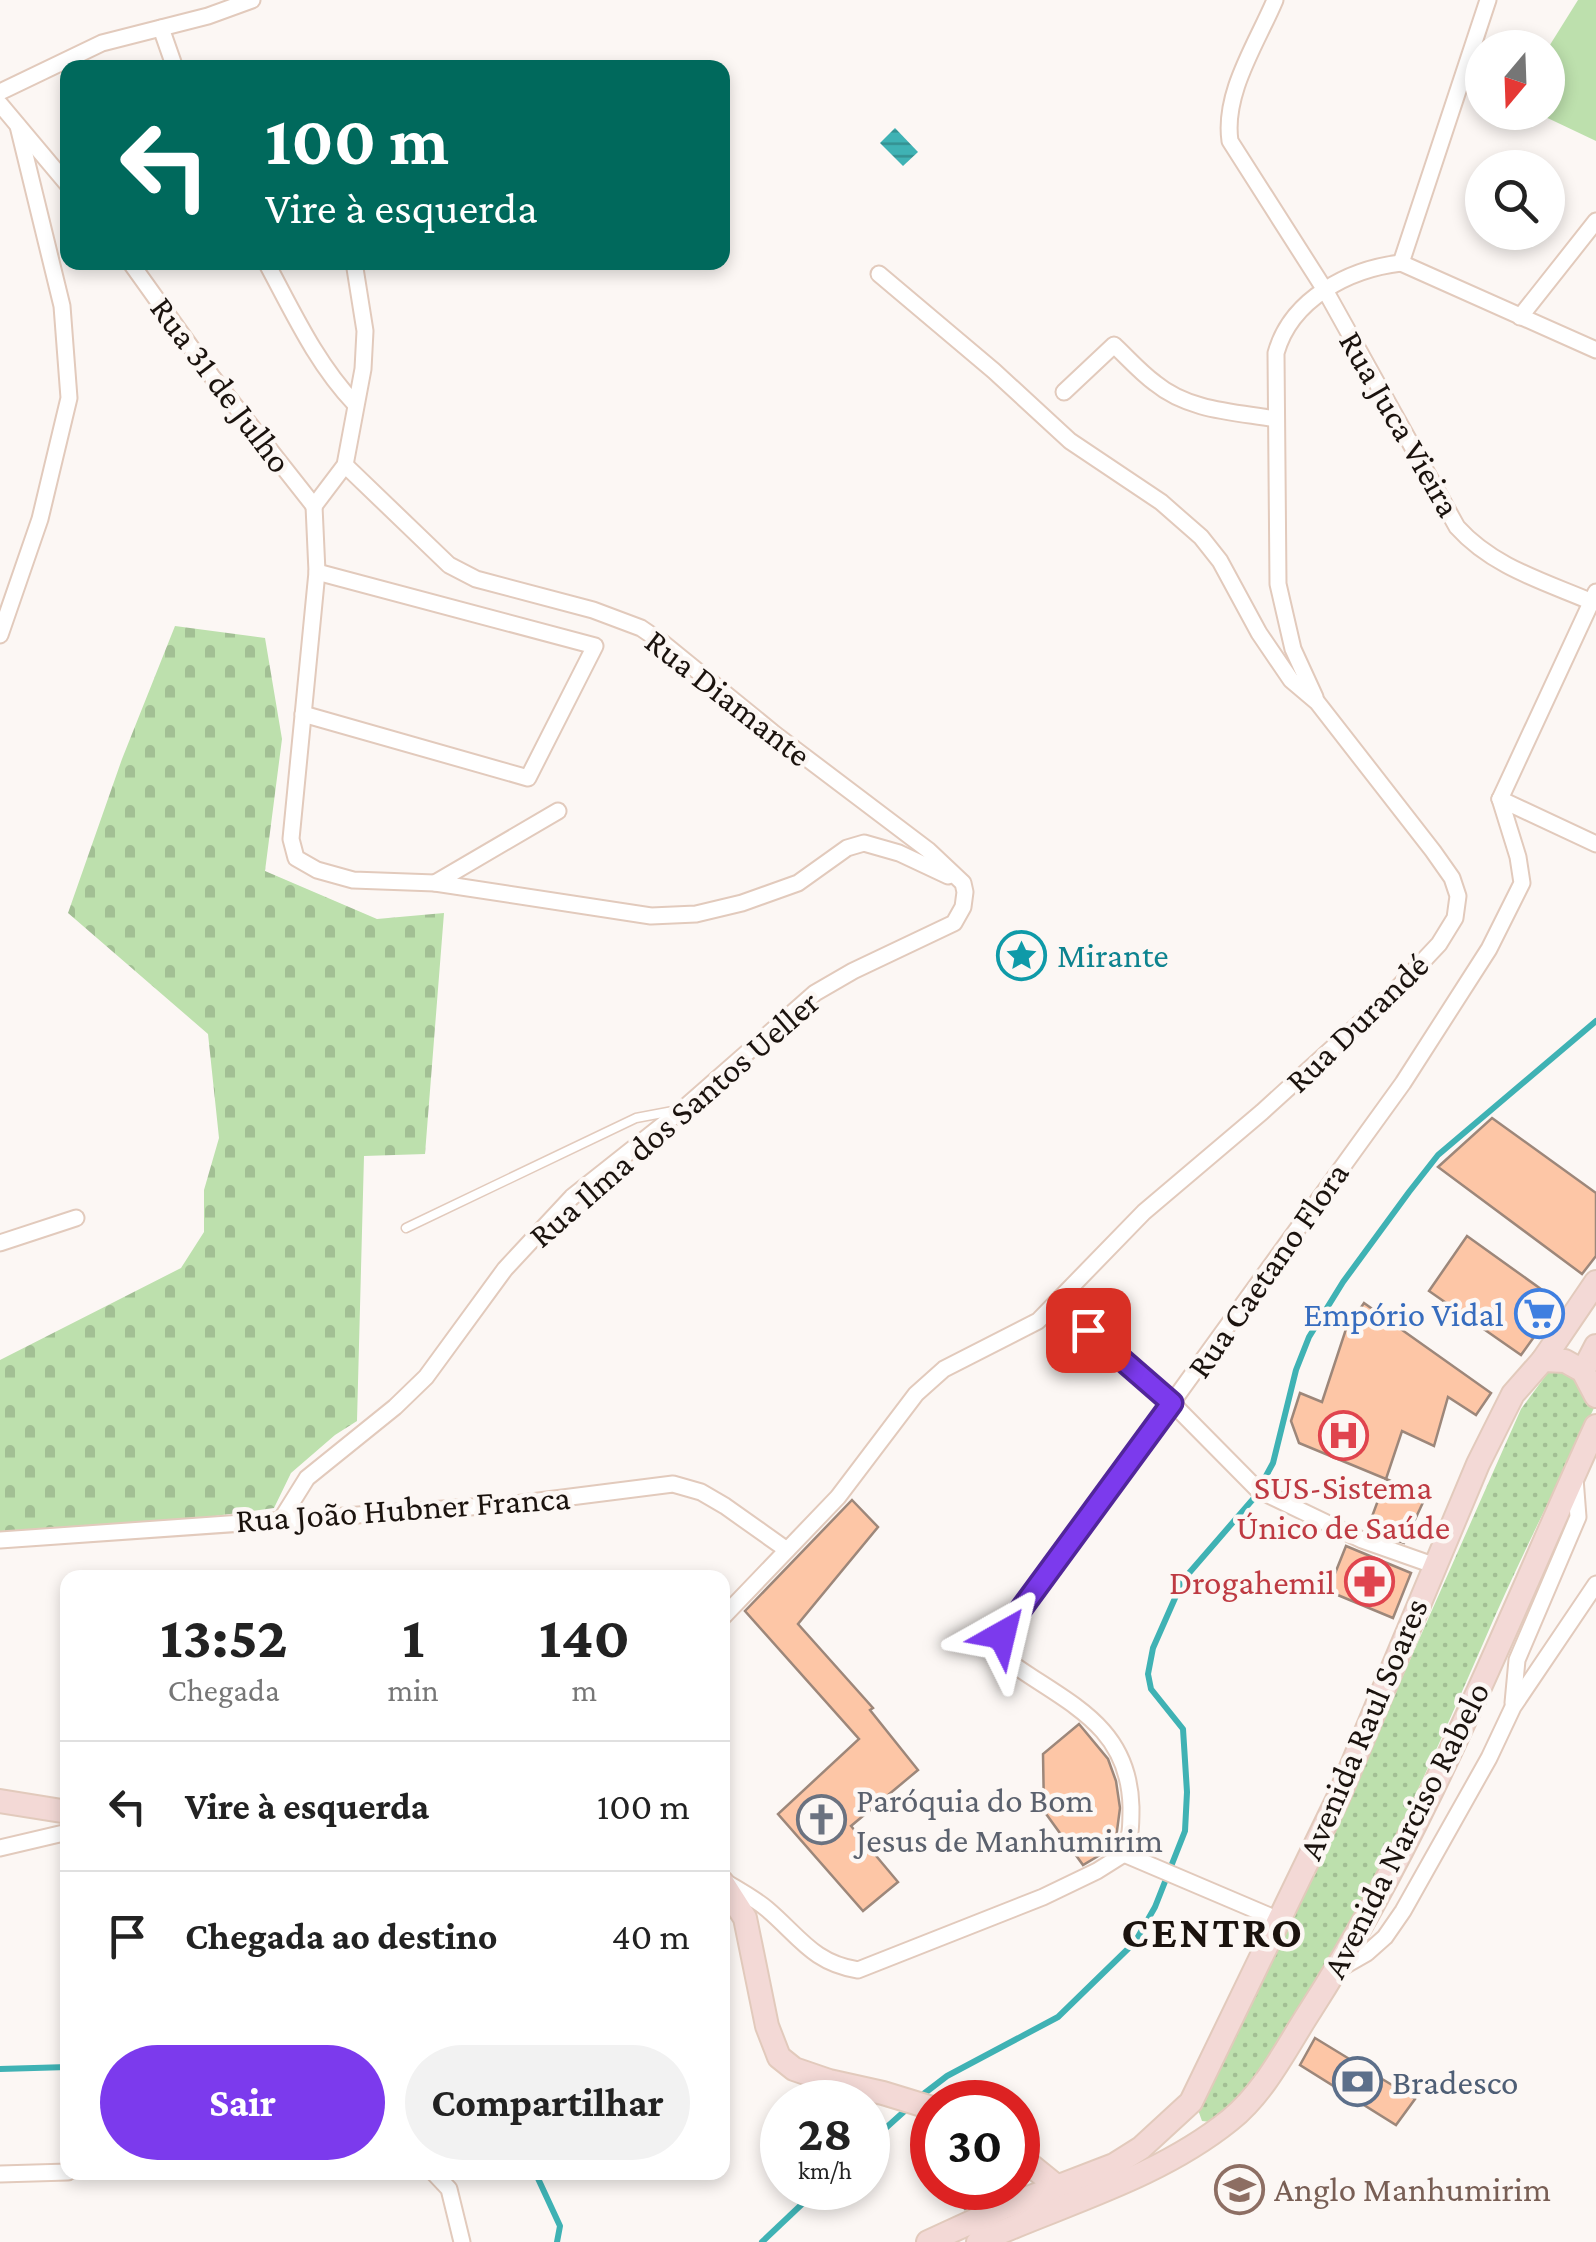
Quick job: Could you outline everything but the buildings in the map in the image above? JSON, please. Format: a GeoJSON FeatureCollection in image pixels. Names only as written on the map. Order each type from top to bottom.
{"type":"FeatureCollection","features":[{"type":"Feature","properties":{"kind":"street","name":"Rua Juca Vieira"},"geometry":{"type":"LineString","coordinates":[[1275,0],[1230,103],[1230,141],[1324,290],[1457,526],[1474,546],[1499,563],[1594,597]]}},
{"type":"Feature","properties":{"kind":"street"},"geometry":{"type":"LineString","coordinates":[[1402,263],[1488,0]]}},
{"type":"Feature","properties":{"kind":"street"},"geometry":{"type":"LineString","coordinates":[[67,60],[102,43],[247,1]]}},
{"type":"Feature","properties":{"kind":"street"},"geometry":{"type":"LineString","coordinates":[[160,28],[172,60]]}},
{"type":"Feature","properties":{"kind":"street"},"geometry":{"type":"LineString","coordinates":[[0,92],[60,63]]}},
{"type":"Feature","properties":{"kind":"street"},"geometry":{"type":"LineString","coordinates":[[0,104],[60,175]]}},
{"type":"Feature","properties":{"kind":"street"},"geometry":{"type":"LineString","coordinates":[[0,636],[40,519],[69,398],[62,306],[18,126]]}},
{"type":"Feature","properties":{"kind":"street"},"geometry":{"type":"LineString","coordinates":[[1520,317],[1596,222]]}},
{"type":"Feature","properties":{"kind":"street"},"geometry":{"type":"LineString","coordinates":[[1317,702],[1293,648],[1278,584],[1276,353],[1292,316],[1324,290],[1376,266],[1402,263],[1596,350]]}},
{"type":"Feature","properties":{"kind":"street","name":"Rua 31 de Julho"},"geometry":{"type":"LineString","coordinates":[[136,270],[213,378],[314,506]]}},
{"type":"Feature","properties":{"kind":"street"},"geometry":{"type":"LineString","coordinates":[[270,270],[312,348],[355,404]]}},
{"type":"Feature","properties":{"kind":"street"},"geometry":{"type":"LineString","coordinates":[[355,270],[365,331],[364,369],[346,465],[314,506],[317,572],[291,839],[296,858],[317,870],[353,880],[435,883],[650,916],[696,914],[742,903],[798,883],[847,848],[864,844],[899,853],[963,883]]}},
{"type":"Feature","properties":{"kind":"street","name":"Rua Durandé"},"geometry":{"type":"LineString","coordinates":[[730,1610],[847,1486],[916,1394],[944,1368],[1038,1321],[1144,1212],[1342,1040],[1439,944],[1455,918],[1458,896],[1452,878],[1317,702],[1292,680],[1259,633],[1220,561],[1201,537],[1161,502],[1070,441],[994,370],[880,274]]}},
{"type":"Feature","properties":{"kind":"street"},"geometry":{"type":"LineString","coordinates":[[1064,392],[1114,345],[1155,384],[1176,398],[1200,407],[1276,419]]}},
{"type":"Feature","properties":{"kind":"street","name":"Rua Diamante"},"geometry":{"type":"LineString","coordinates":[[346,465],[449,565],[476,579],[593,610],[641,628],[663,642],[776,735],[928,850],[963,883]]}},
{"type":"Feature","properties":{"kind":"street"},"geometry":{"type":"LineString","coordinates":[[303,714],[528,778],[595,646],[317,572]]}},
{"type":"Feature","properties":{"kind":"street"},"geometry":{"type":"LineString","coordinates":[[1594,597],[1522,744],[1500,799],[1596,844]]}},
{"type":"Feature","properties":{"kind":"street","name":"Rua Caetano Flora"},"geometry":{"type":"LineString","coordinates":[[1130,1856],[1130,1794],[1124,1762],[1109,1736],[1096,1720],[1004,1658],[998,1651],[999,1642],[1455,1006],[1505,921],[1522,883],[1500,799]]}},
{"type":"Feature","properties":{"kind":"street"},"geometry":{"type":"LineString","coordinates":[[435,883],[558,811]]}},
{"type":"Feature","properties":{"kind":"street","name":"Rua Ilma dos Santos Ueller"},"geometry":{"type":"LineString","coordinates":[[282,1518],[292,1496],[307,1478],[396,1408],[426,1377],[505,1269],[572,1197],[682,1110],[815,994],[853,971],[954,923],[963,907],[963,883]]}},
{"type":"Feature","properties":{"kind":"street"},"geometry":{"type":"LineString","coordinates":[[0,1243],[76,1218]]}},
{"type":"Feature","properties":{"kind":"street","name":"Avenida Raul Soares"},"geometry":{"type":"LineString","coordinates":[[928,2242],[983,2216],[1085,2178],[1128,2156],[1191,2102],[1339,1796],[1433,1565],[1486,1448],[1513,1394],[1596,1282]]}},
{"type":"Feature","properties":{"kind":"street"},"geometry":{"type":"LineString","coordinates":[[1088,1330],[1172,1403],[1258,1490],[1362,1540],[1433,1565]]}},
{"type":"Feature","properties":{"kind":"street"},"geometry":{"type":"LineString","coordinates":[[1583,1371],[1596,1346]]}},
{"type":"Feature","properties":{"kind":"street"},"geometry":{"type":"LineString","coordinates":[[1536,1366],[1565,1361],[1583,1371],[1596,1396]]}},
{"type":"Feature","properties":{"kind":"street","name":"Avenida Narciso Rabelo"},"geometry":{"type":"LineString","coordinates":[[978,2242],[1118,2185],[1187,2149],[1250,2102],[1336,1970],[1387,1882],[1486,1680],[1596,1426]]}},
{"type":"Feature","properties":{"kind":"street"},"geometry":{"type":"LineString","coordinates":[[1513,1706],[1517,1660],[1578,1517],[1575,1476]]}},
{"type":"Feature","properties":{"kind":"street","name":"Rua João Hubner Franca"},"geometry":{"type":"LineString","coordinates":[[0,1540],[515,1504],[673,1484],[701,1492],[725,1506],[786,1550]]}},
{"type":"Feature","properties":{"kind":"street"},"geometry":{"type":"LineString","coordinates":[[1336,1970],[1367,1954],[1385,1937],[1489,1758],[1513,1706],[1596,1584]]}},
{"type":"Feature","properties":{"kind":"street"},"geometry":{"type":"LineString","coordinates":[[0,1800],[60,1811]]}},
{"type":"Feature","properties":{"kind":"street"},"geometry":{"type":"LineString","coordinates":[[0,1848],[60,1834]]}},
{"type":"Feature","properties":{"kind":"street"},"geometry":{"type":"LineString","coordinates":[[730,1886],[770,1912],[803,1947],[832,1963],[858,1970],[1043,1898],[1130,1856],[1279,1920]]}},
{"type":"Feature","properties":{"kind":"street"},"geometry":{"type":"LineString","coordinates":[[730,1894],[744,1918],[767,2026],[779,2057],[794,2069],[829,2081],[910,2101]]}},
{"type":"Feature","properties":{"kind":"street"},"geometry":{"type":"LineString","coordinates":[[1191,2102],[1195,2121],[1218,2129]]}},
{"type":"Feature","properties":{"kind":"street"},"geometry":{"type":"LineString","coordinates":[[0,2174],[60,2172]]}},
{"type":"Feature","properties":{"kind":"street"},"geometry":{"type":"LineString","coordinates":[[1040,2174],[1056,2188],[1080,2199]]}},
{"type":"Feature","properties":{"kind":"street"},"geometry":{"type":"LineString","coordinates":[[440,2180],[450,2189],[462,2242]]}},
{"type":"Feature","properties":{"kind":"lane"},"geometry":{"type":"LineString","coordinates":[[406,1228],[636,1118],[682,1110]]}},
{"type":"Feature","properties":{"kind":"green space"},"geometry":{"type":"Polygon","coordinates":[[[1578,0],[1596,0],[1596,141],[1565,126],[1565,30],[1559,30],[1578,0]]]}},
{"type":"Feature","properties":{"kind":"green space"},"geometry":{"type":"Polygon","coordinates":[[[175,626],[265,638],[282,739],[265,871],[377,919],[444,913],[425,1154],[364,1156],[357,1421],[291,1473],[274,1508],[0,1545],[0,1360],[181,1268],[204,1232],[204,1190],[219,1138],[208,1034],[68,913],[122,759],[175,626]]]}},
{"type":"Feature","properties":{"kind":"green space"},"geometry":{"type":"Polygon","coordinates":[[[1552,1367],[1584,1374],[1595,1406],[1511,1580],[1422,1780],[1330,1962],[1274,2052],[1220,2123],[1202,2121],[1197,2107],[1227,2055],[1352,1791],[1521,1409],[1552,1367]]]}},
{"type":"Feature","properties":{"kind":"water"},"geometry":{"type":"Polygon","coordinates":[[[895,128],[918,152],[903,166],[880,143],[895,128]]]}},
{"type":"Feature","properties":{"kind":"waterway"},"geometry":{"type":"LineString","coordinates":[[942,2080],[1058,2017],[1135,1942],[1155,1907],[1185,1831],[1183,1729],[1151,1689],[1148,1674],[1153,1648],[1183,1580],[1254,1498],[1273,1463],[1296,1370],[1309,1337],[1343,1282],[1409,1192],[1438,1155],[1596,1021]]}},
{"type":"Feature","properties":{"kind":"waterway"},"geometry":{"type":"LineString","coordinates":[[0,2069],[60,2067]]}},
{"type":"Feature","properties":{"kind":"waterway"},"geometry":{"type":"LineString","coordinates":[[890,2124],[908,2108]]}},
{"type":"Feature","properties":{"kind":"waterway"},"geometry":{"type":"LineString","coordinates":[[539,2180],[560,2226],[557,2242]]}},
{"type":"Feature","properties":{"kind":"waterway"},"geometry":{"type":"LineString","coordinates":[[762,2242],[796,2210]]}},
{"type":"Feature","properties":{"kind":"place","name":"Mirante"},"geometry":{"type":"Point","coordinates":[1022,955]}},
{"type":"Feature","properties":{"kind":"place","name":"Empório Vidal"},"geometry":{"type":"Point","coordinates":[1539,1314]}},
{"type":"Feature","properties":{"kind":"place","name":"SUS-Sistema Único de Saúde"},"geometry":{"type":"Point","coordinates":[1343,1435]}},
{"type":"Feature","properties":{"kind":"place","name":"Drogahemil"},"geometry":{"type":"Point","coordinates":[1370,1582]}},
{"type":"Feature","properties":{"kind":"place","name":"Paróquia do Bom Jesus de Manhumirim"},"geometry":{"type":"Point","coordinates":[821,1820]}},
{"type":"Feature","properties":{"kind":"place","name":"Bradesco"},"geometry":{"type":"Point","coordinates":[1357,2082]}},
{"type":"Feature","properties":{"kind":"place","name":"Anglo Manhumirim"},"geometry":{"type":"Point","coordinates":[1239,2189]}},
{"type":"Feature","properties":{"kind":"district","name":"CENTRO"},"geometry":{"type":"Point","coordinates":[1213,1932]}},
{"type":"Feature","properties":{"kind":"route"},"geometry":{"type":"LineString","coordinates":[[1002,1635],[1172,1403],[1088,1330]]}}]}
